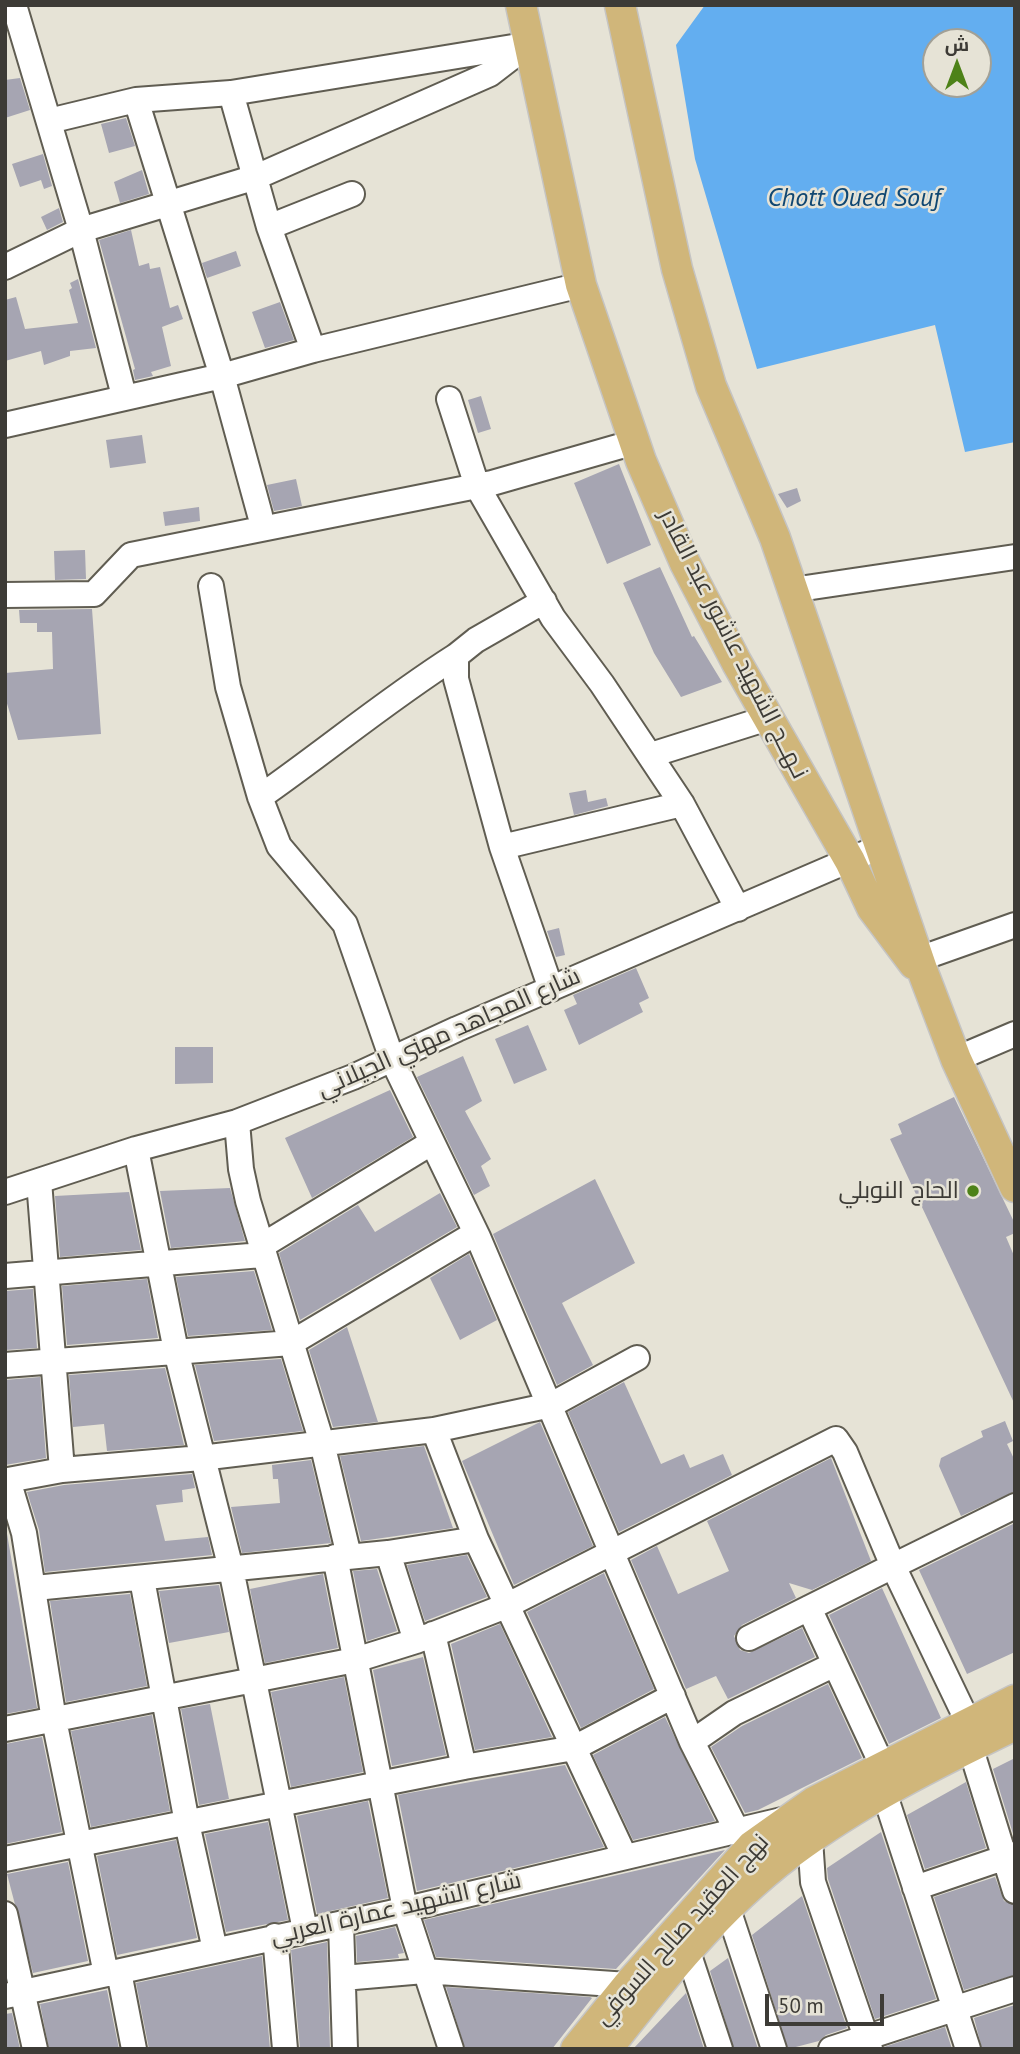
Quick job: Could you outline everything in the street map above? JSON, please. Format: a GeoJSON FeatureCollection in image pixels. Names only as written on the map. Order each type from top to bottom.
{"type":"FeatureCollection","features":[{"type":"Feature","properties":{"kind":"main road","name":"نـهــج الشهيد عاشور عبد القادر"},"geometry":{"type":"LineString","coordinates":[[521,5],[581,285],[635,442],[685,563],[884,927],[922,967]]}},
{"type":"Feature","properties":{"kind":"main road","name":"نـهــج الشهيد عاشور عبد القادر"},"geometry":{"type":"LineString","coordinates":[[620,5],[677,268],[711,386],[775,538],[956,1059],[1015,1187]]}},
{"type":"Feature","properties":{"kind":"main road","name":"نهج العقيد صالح السوفي"},"geometry":{"type":"LineString","coordinates":[[576,2049],[744,1838],[884,1780],[969,1734],[1015,1700]]}},
{"type":"Feature","properties":{"kind":"main road","name":"نهج العقيد صالح السوفي"},"geometry":{"type":"LineString","coordinates":[[969,1734],[1015,1725]]}},
{"type":"Feature","properties":{"kind":"main road","name":"نهج العقيد صالح السوفي"},"geometry":{"type":"LineString","coordinates":[[609,2048],[688,1952],[728,1909],[786,1856],[884,1780]]}},
{"type":"Feature","properties":{"kind":"main road"},"geometry":{"type":"LineString","coordinates":[[786,1819],[798,1824],[810,1839]]}},
{"type":"Feature","properties":{"kind":"main road"},"geometry":{"type":"LineString","coordinates":[[744,1838],[786,1856]]}},
{"type":"Feature","properties":{"kind":"street"},"geometry":{"type":"LineString","coordinates":[[14,5],[81,230],[124,396]]}},
{"type":"Feature","properties":{"kind":"street"},"geometry":{"type":"LineString","coordinates":[[49,121],[136,100],[231,93],[529,44]]}},
{"type":"Feature","properties":{"kind":"street"},"geometry":{"type":"LineString","coordinates":[[5,267],[81,230],[256,177],[490,74],[529,44]]}},
{"type":"Feature","properties":{"kind":"street"},"geometry":{"type":"LineString","coordinates":[[231,93],[270,227],[313,350]]}},
{"type":"Feature","properties":{"kind":"street"},"geometry":{"type":"LineString","coordinates":[[136,100],[222,376],[260,515]]}},
{"type":"Feature","properties":{"kind":"street"},"geometry":{"type":"LineString","coordinates":[[270,227],[352,194]]}},
{"type":"Feature","properties":{"kind":"street"},"geometry":{"type":"LineString","coordinates":[[5,425],[222,376],[313,350],[581,285]]}},
{"type":"Feature","properties":{"kind":"street"},"geometry":{"type":"LineString","coordinates":[[449,399],[477,486],[544,601],[682,804],[738,909]]}},
{"type":"Feature","properties":{"kind":"street"},"geometry":{"type":"LineString","coordinates":[[5,595],[94,594],[131,555],[477,486],[635,442]]}},
{"type":"Feature","properties":{"kind":"street"},"geometry":{"type":"LineString","coordinates":[[792,590],[1015,557]]}},
{"type":"Feature","properties":{"kind":"street"},"geometry":{"type":"LineString","coordinates":[[211,586],[228,687],[260,797],[279,846],[345,924],[392,1059],[476,1233],[692,1742],[744,1838]]}},
{"type":"Feature","properties":{"kind":"street"},"geometry":{"type":"LineString","coordinates":[[260,797],[475,640],[544,601]]}},
{"type":"Feature","properties":{"kind":"street"},"geometry":{"type":"LineString","coordinates":[[456,656],[456,679],[462,704],[502,847],[551,989]]}},
{"type":"Feature","properties":{"kind":"street"},"geometry":{"type":"LineString","coordinates":[[651,755],[768,718]]}},
{"type":"Feature","properties":{"kind":"street"},"geometry":{"type":"LineString","coordinates":[[502,847],[682,804]]}},
{"type":"Feature","properties":{"kind":"street","name":"شارع المجاهد مهني الجيلاني"},"geometry":{"type":"LineString","coordinates":[[5,1192],[136,1149],[237,1122],[392,1059],[882,846]]}},
{"type":"Feature","properties":{"kind":"street"},"geometry":{"type":"LineString","coordinates":[[922,967],[1015,925]]}},
{"type":"Feature","properties":{"kind":"street"},"geometry":{"type":"LineString","coordinates":[[956,1059],[1015,1034]]}},
{"type":"Feature","properties":{"kind":"street"},"geometry":{"type":"LineString","coordinates":[[237,1122],[240,1169],[261,1251],[323,1443],[342,1557],[355,1660],[405,1909],[450,2049]]}},
{"type":"Feature","properties":{"kind":"street"},"geometry":{"type":"LineString","coordinates":[[5,1276],[159,1265],[261,1251],[431,1143]]}},
{"type":"Feature","properties":{"kind":"street"},"geometry":{"type":"LineString","coordinates":[[136,1149],[176,1351],[231,1569],[305,1930]]}},
{"type":"Feature","properties":{"kind":"street"},"geometry":{"type":"LineString","coordinates":[[39,1181],[62,1470]]}},
{"type":"Feature","properties":{"kind":"street"},"geometry":{"type":"LineString","coordinates":[[5,1365],[291,1343],[476,1233]]}},
{"type":"Feature","properties":{"kind":"street"},"geometry":{"type":"LineString","coordinates":[[134,2049],[80,1846],[54,1720],[35,1588],[24,1533],[6,1481],[62,1470],[201,1458],[434,1430],[551,1405],[638,1358]]}},
{"type":"Feature","properties":{"kind":"street"},"geometry":{"type":"LineString","coordinates":[[434,1430],[476,1539],[625,1857]]}},
{"type":"Feature","properties":{"kind":"street"},"geometry":{"type":"LineString","coordinates":[[5,1729],[355,1660],[424,1638],[506,1606],[611,1555],[827,1441],[836,1439],[845,1452],[969,1734],[1010,1856],[1015,1891]]}},
{"type":"Feature","properties":{"kind":"street"},"geometry":{"type":"LineString","coordinates":[[750,1638],[1015,1506]]}},
{"type":"Feature","properties":{"kind":"street"},"geometry":{"type":"LineString","coordinates":[[35,1588],[142,1580],[388,1553],[476,1539]]}},
{"type":"Feature","properties":{"kind":"street"},"geometry":{"type":"LineString","coordinates":[[388,1553],[424,1638],[464,1767]]}},
{"type":"Feature","properties":{"kind":"street"},"geometry":{"type":"LineString","coordinates":[[142,1580],[187,1823],[215,1950]]}},
{"type":"Feature","properties":{"kind":"street"},"geometry":{"type":"LineString","coordinates":[[809,1608],[884,1780],[915,1888],[968,2049]]}},
{"type":"Feature","properties":{"kind":"street"},"geometry":{"type":"LineString","coordinates":[[692,1742],[734,1713],[834,1665]]}},
{"type":"Feature","properties":{"kind":"street"},"geometry":{"type":"LineString","coordinates":[[5,1859],[464,1767],[574,1748],[673,1696]]}},
{"type":"Feature","properties":{"kind":"street","name":"شارع الشهيد عمارة العربي"},"geometry":{"type":"LineString","coordinates":[[14,1994],[341,1924],[625,1857],[744,1838]]}},
{"type":"Feature","properties":{"kind":"street"},"geometry":{"type":"LineString","coordinates":[[810,1839],[813,1882],[868,2043]]}},
{"type":"Feature","properties":{"kind":"street"},"geometry":{"type":"LineString","coordinates":[[915,1888],[1010,1856]]}},
{"type":"Feature","properties":{"kind":"street"},"geometry":{"type":"LineString","coordinates":[[728,1909],[774,2049]]}},
{"type":"Feature","properties":{"kind":"street"},"geometry":{"type":"LineString","coordinates":[[5,1914],[14,1994],[36,2049]]}},
{"type":"Feature","properties":{"kind":"street"},"geometry":{"type":"LineString","coordinates":[[341,1924],[345,2049]]}},
{"type":"Feature","properties":{"kind":"street"},"geometry":{"type":"LineString","coordinates":[[275,1936],[285,2049]]}},
{"type":"Feature","properties":{"kind":"street"},"geometry":{"type":"LineString","coordinates":[[688,1952],[720,2049]]}},
{"type":"Feature","properties":{"kind":"street"},"geometry":{"type":"LineString","coordinates":[[343,1978],[424,1971],[628,1985]]}},
{"type":"Feature","properties":{"kind":"street"},"geometry":{"type":"LineString","coordinates":[[831,2049],[868,2043],[956,2008],[1015,1989]]}},
{"type":"Feature","properties":{"kind":"water","name":"Chott Oued Souf"},"geometry":{"type":"Polygon","coordinates":[[[705,5],[1015,5],[1015,442],[965,452],[935,325],[757,369],[695,159],[676,45],[705,5]]]}},
{"type":"Feature","properties":{"kind":"building"},"geometry":{"type":"Polygon","coordinates":[[[20,78],[30,110],[5,118],[5,80],[20,78]]]}},
{"type":"Feature","properties":{"kind":"building"},"geometry":{"type":"Polygon","coordinates":[[[126,118],[135,146],[109,153],[101,124],[126,118]]]}},
{"type":"Feature","properties":{"kind":"building"},"geometry":{"type":"Polygon","coordinates":[[[43,154],[52,186],[44,189],[41,180],[20,187],[12,164],[43,154]]]}},
{"type":"Feature","properties":{"kind":"building"},"geometry":{"type":"Polygon","coordinates":[[[142,170],[149,194],[120,203],[114,182],[142,170]]]}},
{"type":"Feature","properties":{"kind":"building"},"geometry":{"type":"Polygon","coordinates":[[[59,208],[63,222],[47,230],[41,217],[59,208]]]}},
{"type":"Feature","properties":{"kind":"building"},"geometry":{"type":"Polygon","coordinates":[[[131,230],[139,266],[149,263],[150,269],[160,267],[170,308],[178,305],[183,319],[162,327],[171,366],[151,372],[153,376],[135,380],[135,369],[99,240],[131,230]]]}},
{"type":"Feature","properties":{"kind":"building"},"geometry":{"type":"Polygon","coordinates":[[[236,251],[241,266],[207,278],[202,263],[236,251]]]}},
{"type":"Feature","properties":{"kind":"building"},"geometry":{"type":"Polygon","coordinates":[[[78,279],[96,348],[70,351],[70,356],[44,365],[41,351],[5,361],[5,300],[16,297],[25,329],[78,323],[69,290],[72,288],[70,283],[78,279]]]}},
{"type":"Feature","properties":{"kind":"building"},"geometry":{"type":"Polygon","coordinates":[[[280,302],[294,340],[265,348],[252,312],[280,302]]]}},
{"type":"Feature","properties":{"kind":"building"},"geometry":{"type":"Polygon","coordinates":[[[481,396],[491,429],[478,433],[468,400],[481,396]]]}},
{"type":"Feature","properties":{"kind":"building"},"geometry":{"type":"Polygon","coordinates":[[[142,435],[146,463],[110,468],[106,440],[142,435]]]}},
{"type":"Feature","properties":{"kind":"building"},"geometry":{"type":"Polygon","coordinates":[[[619,464],[651,545],[607,564],[574,483],[619,464]]]}},
{"type":"Feature","properties":{"kind":"building"},"geometry":{"type":"Polygon","coordinates":[[[296,479],[302,506],[274,511],[267,485],[296,479]]]}},
{"type":"Feature","properties":{"kind":"building"},"geometry":{"type":"Polygon","coordinates":[[[797,488],[801,501],[787,508],[778,494],[797,488]]]}},
{"type":"Feature","properties":{"kind":"building"},"geometry":{"type":"Polygon","coordinates":[[[199,507],[200,521],[165,526],[163,512],[199,507]]]}},
{"type":"Feature","properties":{"kind":"building"},"geometry":{"type":"Polygon","coordinates":[[[85,550],[86,579],[55,580],[54,551],[85,550]]]}},
{"type":"Feature","properties":{"kind":"building"},"geometry":{"type":"Polygon","coordinates":[[[660,567],[692,637],[694,636],[722,682],[681,697],[654,653],[623,583],[660,567]]]}},
{"type":"Feature","properties":{"kind":"building"},"geometry":{"type":"Polygon","coordinates":[[[92,609],[101,734],[18,740],[5,697],[5,673],[53,669],[52,632],[37,632],[37,623],[20,623],[19,610],[92,609]]]}},
{"type":"Feature","properties":{"kind":"building"},"geometry":{"type":"Polygon","coordinates":[[[586,790],[588,802],[606,798],[608,806],[574,815],[569,793],[586,790]]]}},
{"type":"Feature","properties":{"kind":"building"},"geometry":{"type":"Polygon","coordinates":[[[559,928],[565,955],[556,957],[547,931],[559,928]]]}},
{"type":"Feature","properties":{"kind":"building"},"geometry":{"type":"Polygon","coordinates":[[[636,968],[649,998],[639,1003],[643,1012],[579,1045],[564,1010],[577,1004],[573,995],[636,968]]]}},
{"type":"Feature","properties":{"kind":"building"},"geometry":{"type":"Polygon","coordinates":[[[528,1025],[547,1070],[514,1084],[495,1039],[528,1025]]]}},
{"type":"Feature","properties":{"kind":"building"},"geometry":{"type":"Polygon","coordinates":[[[175,1047],[213,1047],[213,1083],[175,1084],[175,1047]]]}},
{"type":"Feature","properties":{"kind":"building"},"geometry":{"type":"Polygon","coordinates":[[[463,1056],[482,1101],[465,1111],[491,1159],[481,1166],[490,1186],[474,1195],[417,1077],[463,1056]]]}},
{"type":"Feature","properties":{"kind":"building"},"geometry":{"type":"Polygon","coordinates":[[[390,1090],[413,1137],[312,1198],[285,1138],[390,1090]]]}},
{"type":"Feature","properties":{"kind":"building"},"geometry":{"type":"Polygon","coordinates":[[[954,1097],[1015,1224],[1015,1233],[1006,1237],[1015,1258],[1015,1405],[890,1139],[902,1134],[898,1124],[954,1097]]]}},
{"type":"Feature","properties":{"kind":"building"},"geometry":{"type":"Polygon","coordinates":[[[595,1179],[635,1263],[562,1303],[593,1365],[557,1385],[493,1234],[595,1179]]]}},
{"type":"Feature","properties":{"kind":"building"},"geometry":{"type":"Polygon","coordinates":[[[230,1188],[245,1241],[171,1248],[160,1191],[230,1188]]]}},
{"type":"Feature","properties":{"kind":"building"},"geometry":{"type":"Polygon","coordinates":[[[129,1192],[141,1250],[60,1257],[55,1196],[129,1192]]]}},
{"type":"Feature","properties":{"kind":"building"},"geometry":{"type":"Polygon","coordinates":[[[440,1193],[457,1227],[300,1320],[279,1253],[358,1205],[375,1232],[440,1193]]]}},
{"type":"Feature","properties":{"kind":"building"},"geometry":{"type":"Polygon","coordinates":[[[469,1254],[497,1320],[460,1340],[430,1278],[469,1254]]]}},
{"type":"Feature","properties":{"kind":"building"},"geometry":{"type":"Polygon","coordinates":[[[254,1271],[272,1330],[188,1336],[176,1277],[254,1271]]]}},
{"type":"Feature","properties":{"kind":"building"},"geometry":{"type":"Polygon","coordinates":[[[147,1279],[158,1338],[67,1345],[62,1286],[147,1279]]]}},
{"type":"Feature","properties":{"kind":"building"},"geometry":{"type":"Polygon","coordinates":[[[33,1289],[37,1348],[5,1350],[5,1291],[33,1289]]]}},
{"type":"Feature","properties":{"kind":"building"},"geometry":{"type":"Polygon","coordinates":[[[347,1327],[378,1422],[333,1427],[309,1350],[347,1327]]]}},
{"type":"Feature","properties":{"kind":"building"},"geometry":{"type":"Polygon","coordinates":[[[281,1359],[303,1431],[214,1441],[195,1365],[281,1359]]]}},
{"type":"Feature","properties":{"kind":"building"},"geometry":{"type":"Polygon","coordinates":[[[165,1368],[184,1445],[107,1451],[104,1424],[73,1427],[69,1375],[165,1368]]]}},
{"type":"Feature","properties":{"kind":"building"},"geometry":{"type":"Polygon","coordinates":[[[40,1377],[46,1458],[5,1465],[5,1380],[40,1377]]]}},
{"type":"Feature","properties":{"kind":"building"},"geometry":{"type":"Polygon","coordinates":[[[624,1382],[661,1464],[684,1454],[690,1468],[723,1454],[732,1475],[619,1532],[568,1412],[624,1382]]]}},
{"type":"Feature","properties":{"kind":"building"},"geometry":{"type":"Polygon","coordinates":[[[1005,1421],[1013,1441],[1007,1444],[1015,1461],[1015,1491],[961,1516],[939,1466],[941,1458],[983,1437],[981,1431],[1005,1421]]]}},
{"type":"Feature","properties":{"kind":"building"},"geometry":{"type":"Polygon","coordinates":[[[540,1422],[593,1546],[514,1585],[462,1461],[540,1422]]]}},
{"type":"Feature","properties":{"kind":"building"},"geometry":{"type":"Polygon","coordinates":[[[424,1446],[453,1528],[361,1541],[340,1456],[424,1446]]]}},
{"type":"Feature","properties":{"kind":"building"},"geometry":{"type":"Polygon","coordinates":[[[831,1458],[871,1561],[812,1590],[789,1583],[796,1598],[742,1625],[734,1636],[740,1650],[749,1653],[802,1628],[815,1657],[728,1699],[716,1676],[686,1689],[631,1560],[657,1546],[678,1594],[729,1571],[707,1521],[831,1458]]]}},
{"type":"Feature","properties":{"kind":"building"},"geometry":{"type":"Polygon","coordinates":[[[311,1460],[331,1543],[242,1553],[231,1507],[280,1503],[278,1479],[273,1479],[272,1465],[311,1460]]]}},
{"type":"Feature","properties":{"kind":"building"},"geometry":{"type":"Polygon","coordinates":[[[192,1474],[195,1488],[182,1490],[183,1502],[156,1505],[165,1541],[208,1537],[212,1555],[45,1572],[39,1530],[27,1492],[64,1485],[192,1474]]]}},
{"type":"Feature","properties":{"kind":"building"},"geometry":{"type":"Polygon","coordinates":[[[5,1522],[37,1708],[5,1714],[5,1522]]]}},
{"type":"Feature","properties":{"kind":"building"},"geometry":{"type":"Polygon","coordinates":[[[1015,1523],[1015,1652],[967,1674],[919,1570],[1015,1523]]]}},
{"type":"Feature","properties":{"kind":"building"},"geometry":{"type":"Polygon","coordinates":[[[467,1555],[487,1597],[425,1621],[407,1565],[467,1555]]]}},
{"type":"Feature","properties":{"kind":"building"},"geometry":{"type":"Polygon","coordinates":[[[377,1569],[397,1631],[367,1641],[353,1571],[377,1569]]]}},
{"type":"Feature","properties":{"kind":"building"},"geometry":{"type":"Polygon","coordinates":[[[604,1573],[654,1689],[581,1728],[527,1612],[604,1573]]]}},
{"type":"Feature","properties":{"kind":"building"},"geometry":{"type":"Polygon","coordinates":[[[323,1574],[338,1648],[265,1663],[250,1589],[323,1574]]]}},
{"type":"Feature","properties":{"kind":"building"},"geometry":{"type":"Polygon","coordinates":[[[219,1585],[229,1632],[169,1643],[159,1591],[219,1585]]]}},
{"type":"Feature","properties":{"kind":"building"},"geometry":{"type":"Polygon","coordinates":[[[882,1588],[941,1718],[889,1744],[829,1615],[882,1588]]]}},
{"type":"Feature","properties":{"kind":"building"},"geometry":{"type":"Polygon","coordinates":[[[130,1594],[147,1686],[66,1702],[50,1601],[130,1594]]]}},
{"type":"Feature","properties":{"kind":"building"},"geometry":{"type":"Polygon","coordinates":[[[500,1624],[552,1737],[475,1750],[451,1644],[500,1624]]]}},
{"type":"Feature","properties":{"kind":"building"},"geometry":{"type":"Polygon","coordinates":[[[423,1657],[446,1755],[392,1766],[373,1670],[423,1657]]]}},
{"type":"Feature","properties":{"kind":"building"},"geometry":{"type":"Polygon","coordinates":[[[344,1677],[363,1772],[291,1787],[271,1692],[344,1677]]]}},
{"type":"Feature","properties":{"kind":"building"},"geometry":{"type":"Polygon","coordinates":[[[828,1684],[862,1758],[758,1810],[745,1813],[711,1747],[742,1726],[828,1684]]]}},
{"type":"Feature","properties":{"kind":"building"},"geometry":{"type":"Polygon","coordinates":[[[210,1704],[229,1799],[199,1805],[181,1709],[210,1704]]]}},
{"type":"Feature","properties":{"kind":"building"},"geometry":{"type":"Polygon","coordinates":[[[152,1715],[170,1811],[91,1827],[71,1731],[152,1715]]]}},
{"type":"Feature","properties":{"kind":"building"},"geometry":{"type":"Polygon","coordinates":[[[665,1717],[715,1821],[633,1840],[593,1755],[665,1717]]]}},
{"type":"Feature","properties":{"kind":"building"},"geometry":{"type":"Polygon","coordinates":[[[42,1737],[62,1832],[5,1844],[5,1744],[42,1737]]]}},
{"type":"Feature","properties":{"kind":"building"},"geometry":{"type":"Polygon","coordinates":[[[1015,1758],[1015,1840],[993,1769],[1015,1758]]]}},
{"type":"Feature","properties":{"kind":"building"},"geometry":{"type":"Polygon","coordinates":[[[565,1765],[604,1847],[417,1891],[398,1795],[565,1765]]]}},
{"type":"Feature","properties":{"kind":"building"},"geometry":{"type":"Polygon","coordinates":[[[966,1782],[986,1848],[925,1869],[907,1815],[966,1782]]]}},
{"type":"Feature","properties":{"kind":"building"},"geometry":{"type":"Polygon","coordinates":[[[368,1801],[388,1898],[317,1914],[297,1816],[368,1801]]]}},
{"type":"Feature","properties":{"kind":"building"},"geometry":{"type":"Polygon","coordinates":[[[268,1822],[288,1920],[226,1932],[205,1834],[268,1822]]]}},
{"type":"Feature","properties":{"kind":"building"},"geometry":{"type":"Polygon","coordinates":[[[881,1832],[936,1999],[875,2019],[828,1879],[827,1868],[881,1832]]]}},
{"type":"Feature","properties":{"kind":"building"},"geometry":{"type":"Polygon","coordinates":[[[176,1840],[197,1938],[117,1955],[97,1856],[176,1840]]]}},
{"type":"Feature","properties":{"kind":"building"},"geometry":{"type":"Polygon","coordinates":[[[725,1850],[616,1969],[436,1957],[424,1920],[725,1850]]]}},
{"type":"Feature","properties":{"kind":"building"},"geometry":{"type":"Polygon","coordinates":[[[68,1862],[88,1961],[33,1973],[7,1874],[68,1862]]]}},
{"type":"Feature","properties":{"kind":"building"},"geometry":{"type":"Polygon","coordinates":[[[995,1877],[1004,1901],[1015,1905],[1015,1975],[964,1990],[934,1897],[995,1877]]]}},
{"type":"Feature","properties":{"kind":"building"},"geometry":{"type":"Polygon","coordinates":[[[802,1896],[847,2028],[826,2035],[819,2041],[788,2049],[752,1935],[802,1896]]]}},
{"type":"Feature","properties":{"kind":"building"},"geometry":{"type":"Polygon","coordinates":[[[395,1927],[404,1953],[398,1954],[399,1958],[357,1962],[356,1936],[395,1927]]]}},
{"type":"Feature","properties":{"kind":"building"},"geometry":{"type":"Polygon","coordinates":[[[327,1942],[330,2049],[300,2049],[291,1950],[327,1942]]]}},
{"type":"Feature","properties":{"kind":"building"},"geometry":{"type":"Polygon","coordinates":[[[262,1956],[270,2049],[149,2049],[136,1983],[262,1956]]]}},
{"type":"Feature","properties":{"kind":"building"},"geometry":{"type":"Polygon","coordinates":[[[728,1958],[758,2049],[734,2049],[710,1971],[728,1958]]]}},
{"type":"Feature","properties":{"kind":"building"},"geometry":{"type":"Polygon","coordinates":[[[446,1987],[592,1998],[552,2049],[465,2049],[446,1987]]]}},
{"type":"Feature","properties":{"kind":"building"},"geometry":{"type":"Polygon","coordinates":[[[107,1990],[119,2049],[49,2049],[40,2004],[107,1990]]]}},
{"type":"Feature","properties":{"kind":"building"},"geometry":{"type":"Polygon","coordinates":[[[686,1993],[704,2049],[633,2049],[668,2012],[686,1993]]]}},
{"type":"Feature","properties":{"kind":"building"},"geometry":{"type":"Polygon","coordinates":[[[1015,2005],[1015,2049],[982,2049],[974,2018],[1015,2005]]]}},
{"type":"Feature","properties":{"kind":"building"},"geometry":{"type":"Polygon","coordinates":[[[12,2013],[20,2049],[5,2049],[5,2014],[12,2013]]]}},
{"type":"Feature","properties":{"kind":"building"},"geometry":{"type":"Polygon","coordinates":[[[945,2027],[952,2049],[884,2049],[884,2047],[945,2027]]]}},
{"type":"Feature","properties":{"kind":"place","name":"الحاج النوبلي"},"geometry":{"type":"Point","coordinates":[973,1191]}}]}
